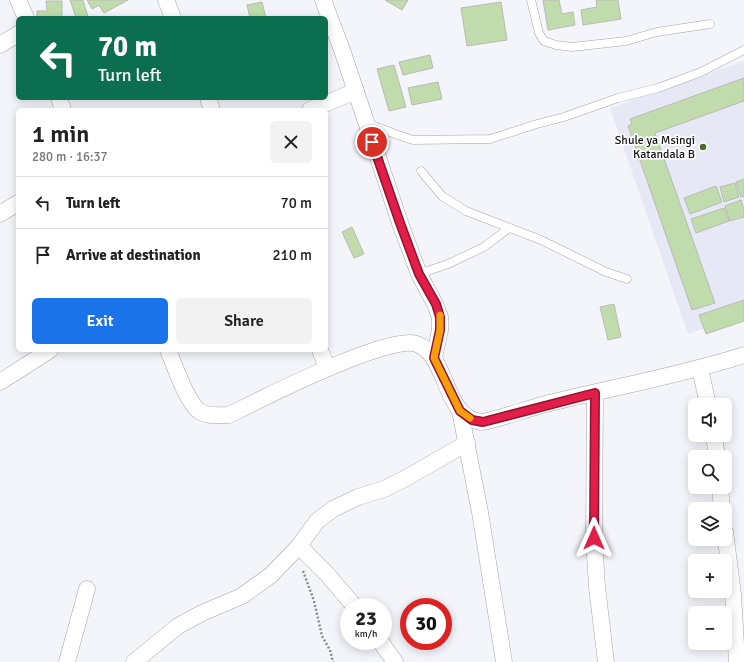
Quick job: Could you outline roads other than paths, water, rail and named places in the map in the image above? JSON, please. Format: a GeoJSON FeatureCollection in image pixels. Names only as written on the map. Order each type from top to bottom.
{"type":"FeatureCollection","features":[{"type":"Feature","properties":{"kind":"street"},"geometry":{"type":"LineString","coordinates":[[18,0],[25,16]]}},
{"type":"Feature","properties":{"kind":"street"},"geometry":{"type":"LineString","coordinates":[[166,0],[172,16]]}},
{"type":"Feature","properties":{"kind":"street"},"geometry":{"type":"LineString","coordinates":[[323,0],[419,274],[436,304],[440,317],[440,330],[434,358]]}},
{"type":"Feature","properties":{"kind":"street"},"geometry":{"type":"LineString","coordinates":[[0,45],[16,35]]}},
{"type":"Feature","properties":{"kind":"street"},"geometry":{"type":"LineString","coordinates":[[315,108],[356,91]]}},
{"type":"Feature","properties":{"kind":"street"},"geometry":{"type":"LineString","coordinates":[[0,214],[16,204]]}},
{"type":"Feature","properties":{"kind":"street"},"geometry":{"type":"LineString","coordinates":[[169,352],[189,399],[199,411],[213,416],[230,414],[327,368],[387,347],[409,342],[417,344],[425,349],[434,358],[460,411],[480,512],[504,662]]}},
{"type":"Feature","properties":{"kind":"street"},"geometry":{"type":"LineString","coordinates":[[0,382],[47,352]]}},
{"type":"Feature","properties":{"kind":"street"},"geometry":{"type":"LineString","coordinates":[[321,352],[327,368]]}},
{"type":"Feature","properties":{"kind":"street"},"geometry":{"type":"LineString","coordinates":[[460,411],[472,420],[483,422],[700,368],[744,355]]}},
{"type":"Feature","properties":{"kind":"street"},"geometry":{"type":"LineString","coordinates":[[700,368],[706,398]]}},
{"type":"Feature","properties":{"kind":"street"},"geometry":{"type":"LineString","coordinates":[[595,393],[594,538],[597,586],[606,662]]}},
{"type":"Feature","properties":{"kind":"street"},"geometry":{"type":"LineString","coordinates":[[134,662],[178,626],[202,613],[242,596],[271,575],[294,551],[317,521],[333,509],[358,497],[384,489],[408,477],[466,443]]}},
{"type":"Feature","properties":{"kind":"street"},"geometry":{"type":"LineString","coordinates":[[727,546],[733,594],[737,662]]}},
{"type":"Feature","properties":{"kind":"street"},"geometry":{"type":"LineString","coordinates":[[294,551],[327,574],[347,598]]}},
{"type":"Feature","properties":{"kind":"street"},"geometry":{"type":"LineString","coordinates":[[67,662],[87,589]]}},
{"type":"Feature","properties":{"kind":"street"},"geometry":{"type":"LineString","coordinates":[[386,650],[395,662]]}},
{"type":"Feature","properties":{"kind":"lane"},"geometry":{"type":"LineString","coordinates":[[531,0],[539,33],[544,41],[556,45],[576,47],[626,41],[657,32],[710,24]]}},
{"type":"Feature","properties":{"kind":"lane"},"geometry":{"type":"LineString","coordinates":[[366,123],[413,140],[490,139],[564,117],[618,98],[658,88],[701,72],[744,50]]}},
{"type":"Feature","properties":{"kind":"lane"},"geometry":{"type":"LineString","coordinates":[[421,171],[442,196],[466,211],[541,240],[606,272],[627,279]]}},
{"type":"Feature","properties":{"kind":"lane"},"geometry":{"type":"LineString","coordinates":[[419,274],[448,264],[484,246],[509,228]]}},
{"type":"Feature","properties":{"kind":"place","name":"Shule ya Msingi Katandala B"},"geometry":{"type":"Point","coordinates":[703,147]}}]}
